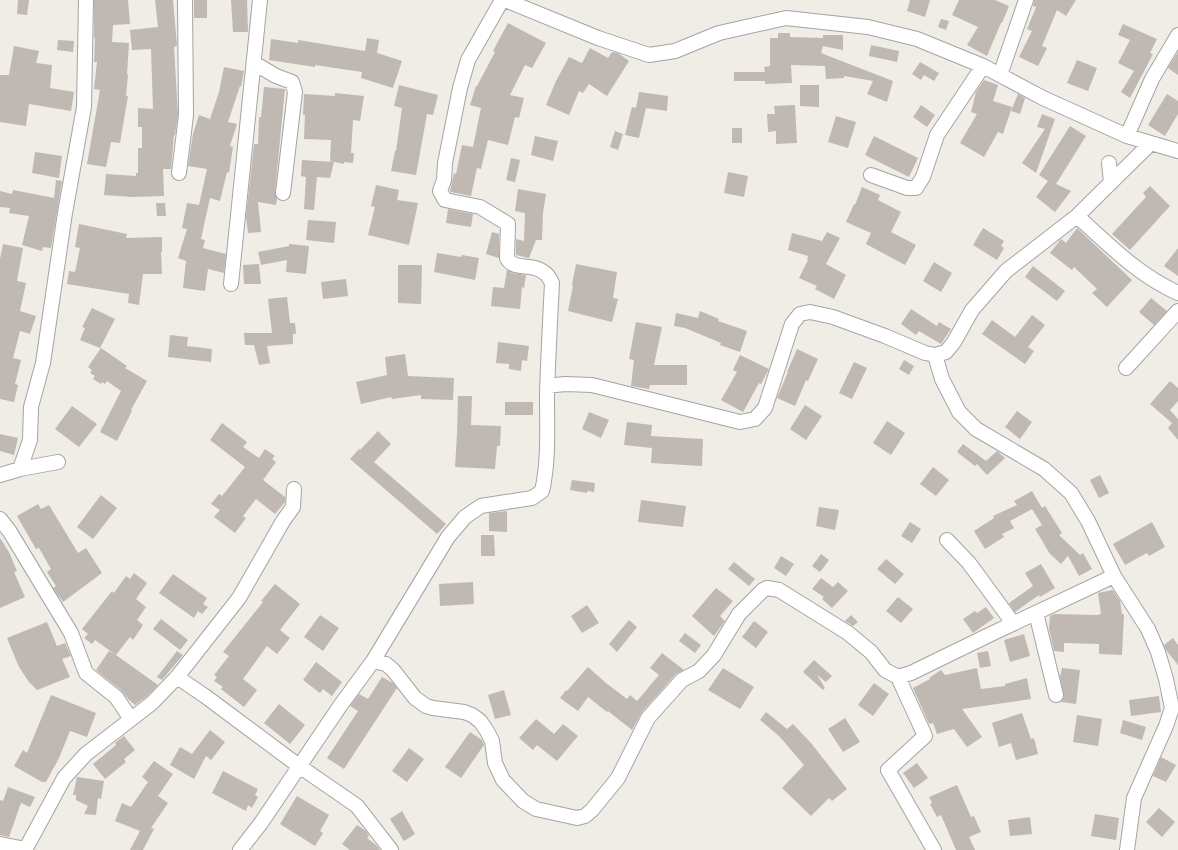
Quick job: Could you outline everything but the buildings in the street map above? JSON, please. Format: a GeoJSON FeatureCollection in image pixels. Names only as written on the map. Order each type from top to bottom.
{"type":"FeatureCollection","features":[{"type":"Feature","properties":{"kind":"street"},"geometry":{"type":"LineString","coordinates":[[20,469],[30,440],[31,407],[43,363],[65,212],[84,107],[86,0]]}},
{"type":"Feature","properties":{"kind":"street"},"geometry":{"type":"LineString","coordinates":[[179,173],[186,115],[185,0]]}},
{"type":"Feature","properties":{"kind":"street"},"geometry":{"type":"LineString","coordinates":[[230,284],[260,0]]}},
{"type":"Feature","properties":{"kind":"street"},"geometry":{"type":"LineString","coordinates":[[240,850],[261,823],[286,784],[373,661],[448,537],[465,516],[481,506],[532,498],[542,491],[545,480],[547,386],[552,283],[547,275],[537,268],[517,266],[509,263],[507,258],[508,224],[480,207],[445,200],[440,191],[444,180],[445,163],[460,88],[468,60],[502,0]]}},
{"type":"Feature","properties":{"kind":"street"},"geometry":{"type":"LineString","coordinates":[[505,0],[598,38],[649,55],[675,51],[719,34],[786,18],[868,27],[917,39],[983,66],[1043,98],[1127,136],[1178,151]]}},
{"type":"Feature","properties":{"kind":"street"},"geometry":{"type":"LineString","coordinates":[[1000,75],[1026,0]]}},
{"type":"Feature","properties":{"kind":"street"},"geometry":{"type":"LineString","coordinates":[[1127,136],[1152,78],[1178,35]]}},
{"type":"Feature","properties":{"kind":"street"},"geometry":{"type":"LineString","coordinates":[[254,63],[276,76],[292,82],[295,92],[283,193]]}},
{"type":"Feature","properties":{"kind":"street"},"geometry":{"type":"LineString","coordinates":[[871,175],[907,188],[916,188],[922,177],[937,135],[983,66]]}},
{"type":"Feature","properties":{"kind":"street"},"geometry":{"type":"LineString","coordinates":[[547,386],[565,384],[592,385],[740,422],[754,419],[765,408],[792,324],[800,314],[810,312],[832,317],[885,336],[925,353],[935,355],[946,352],[954,342],[972,310],[1027,247],[1077,216],[1151,143]]}},
{"type":"Feature","properties":{"kind":"street"},"geometry":{"type":"LineString","coordinates":[[1109,163],[1112,182]]}},
{"type":"Feature","properties":{"kind":"street"},"geometry":{"type":"LineString","coordinates":[[1077,216],[1128,262],[1160,285],[1178,293]]}},
{"type":"Feature","properties":{"kind":"street"},"geometry":{"type":"LineString","coordinates":[[1126,368],[1178,311]]}},
{"type":"Feature","properties":{"kind":"street"},"geometry":{"type":"LineString","coordinates":[[935,355],[942,379],[959,412],[976,429],[1044,470],[1071,493],[1088,521],[1114,576],[1148,629],[1158,652],[1172,677],[1175,710],[1166,726],[1134,798],[1127,850]]}},
{"type":"Feature","properties":{"kind":"street"},"geometry":{"type":"LineString","coordinates":[[0,475],[20,469],[58,462]]}},
{"type":"Feature","properties":{"kind":"street"},"geometry":{"type":"LineString","coordinates":[[0,844],[26,850],[64,778],[86,754],[152,703],[177,677],[239,598],[293,507],[294,489]]}},
{"type":"Feature","properties":{"kind":"street"},"geometry":{"type":"LineString","coordinates":[[0,519],[10,532],[71,633],[86,673],[116,697],[131,719]]}},
{"type":"Feature","properties":{"kind":"street"},"geometry":{"type":"LineString","coordinates":[[947,540],[969,563],[1013,623]]}},
{"type":"Feature","properties":{"kind":"street"},"geometry":{"type":"LineString","coordinates":[[898,677],[912,674],[1013,623],[1114,576]]}},
{"type":"Feature","properties":{"kind":"street"},"geometry":{"type":"LineString","coordinates":[[373,661],[386,664],[393,670],[415,698],[426,706],[464,712],[472,715],[480,722],[492,741],[496,763],[503,780],[523,801],[536,809],[577,818],[585,816],[592,810],[618,778],[648,718],[682,680],[699,671],[714,655],[739,614],[763,590],[767,588],[779,590],[848,633],[871,652],[885,670],[898,677],[924,736],[888,770],[934,850]]}},
{"type":"Feature","properties":{"kind":"street"},"geometry":{"type":"LineString","coordinates":[[1036,613],[1056,695]]}},
{"type":"Feature","properties":{"kind":"street"},"geometry":{"type":"LineString","coordinates":[[177,677],[299,766],[357,806],[391,850]]}}]}
